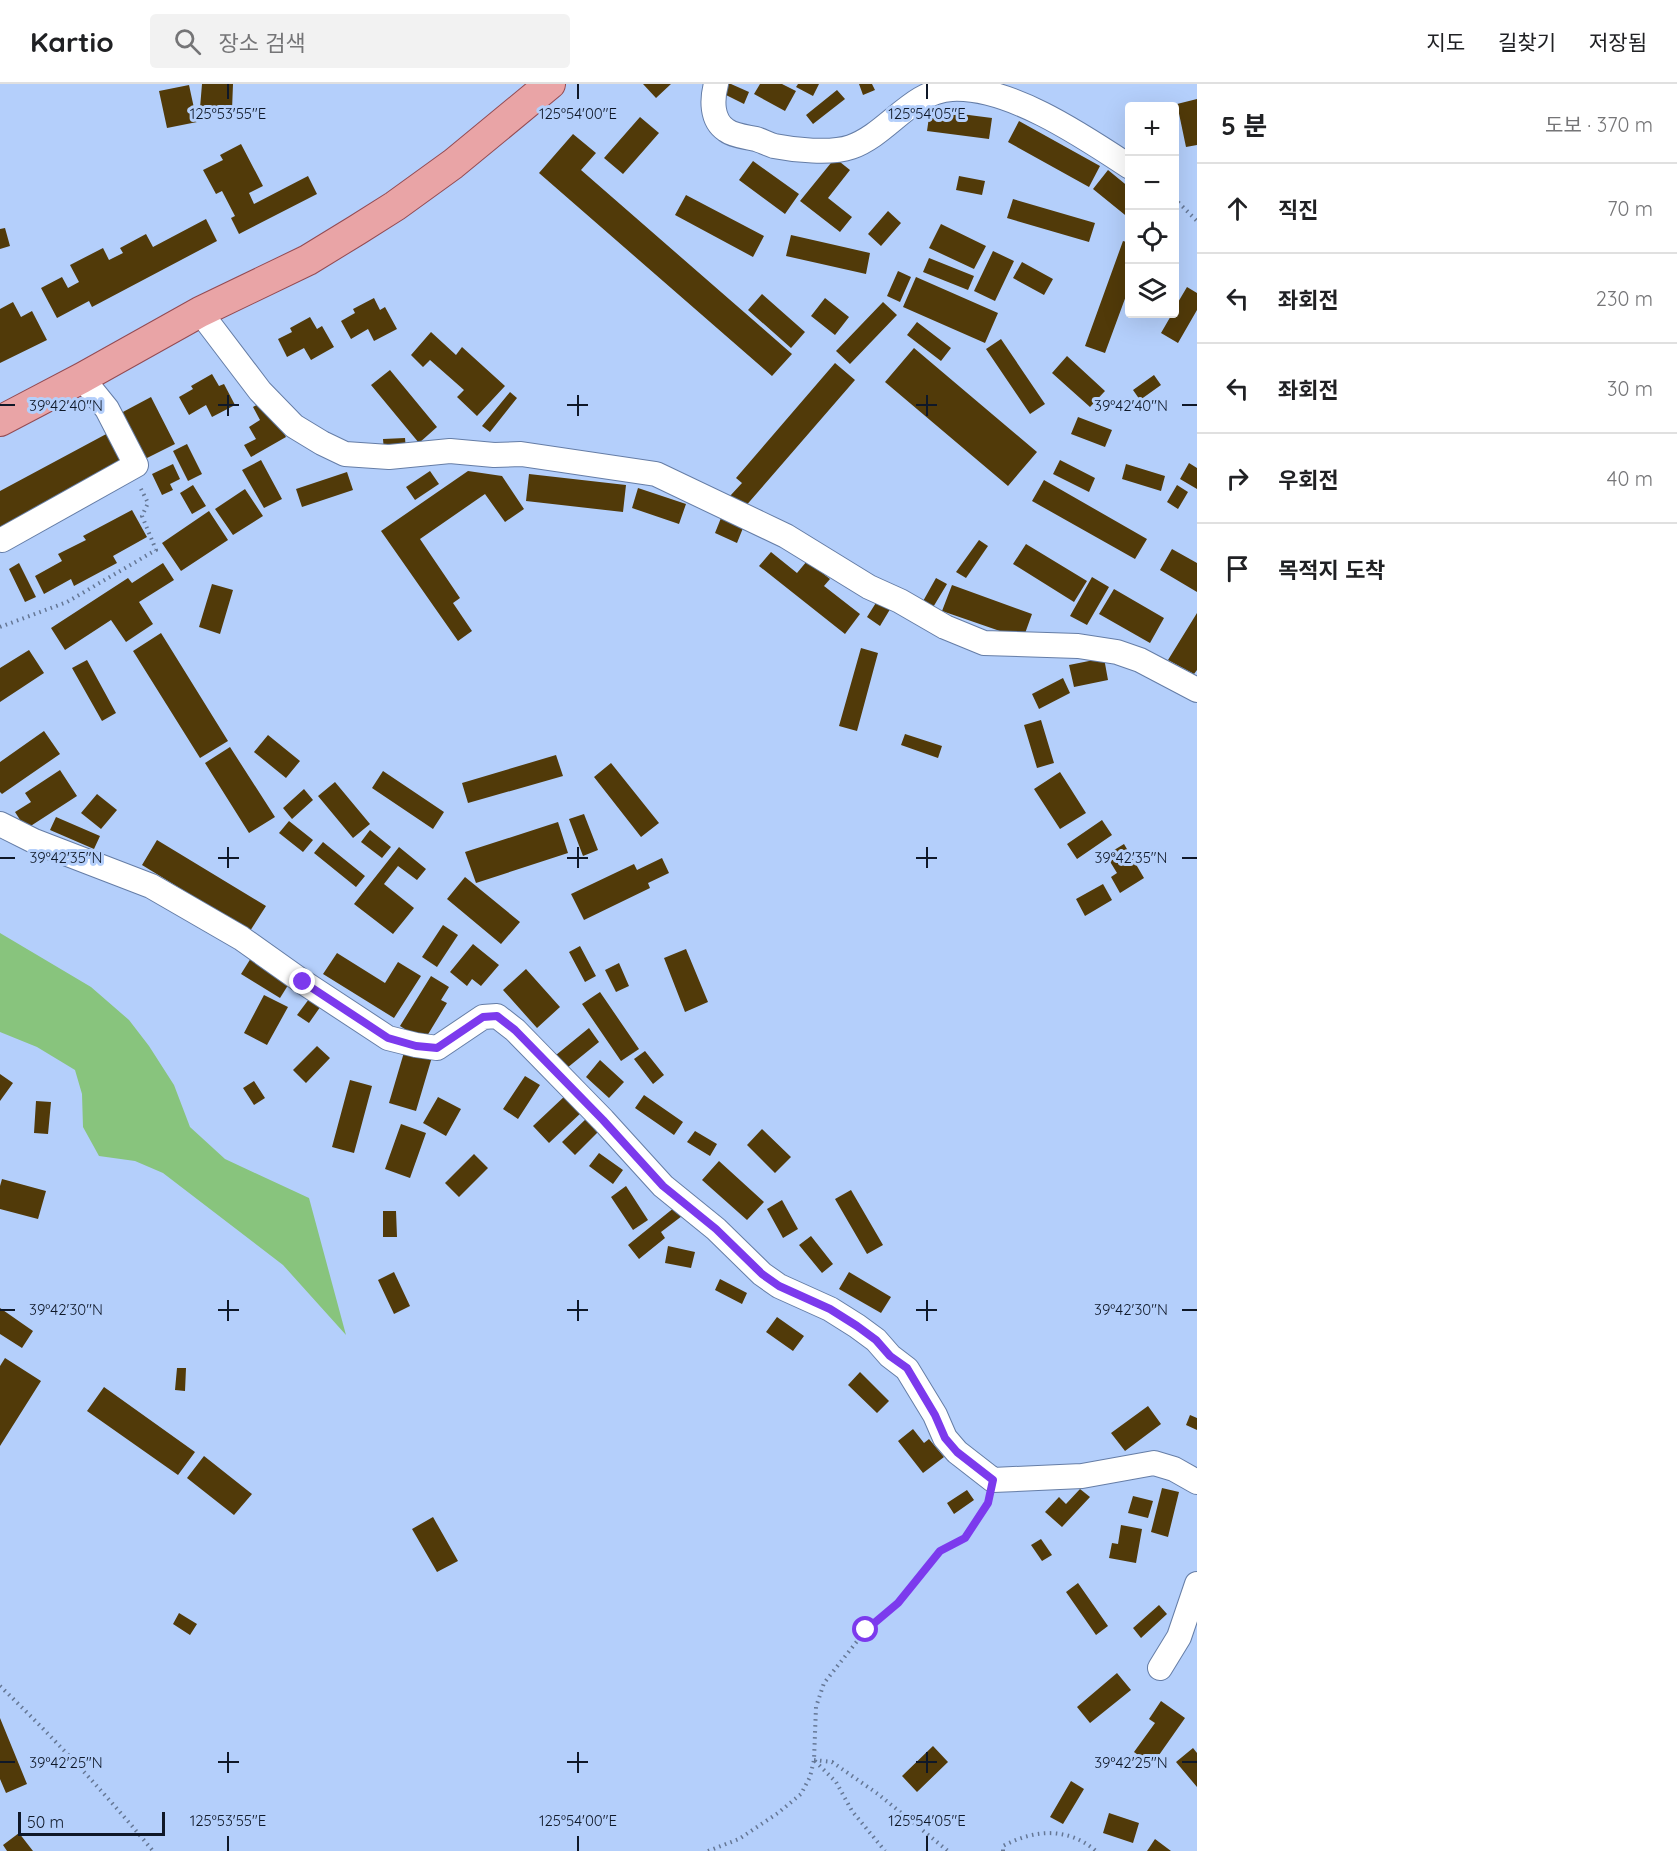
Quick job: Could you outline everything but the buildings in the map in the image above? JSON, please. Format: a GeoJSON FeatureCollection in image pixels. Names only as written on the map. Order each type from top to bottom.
{"type":"FeatureCollection","features":[{"type":"Feature","properties":{"kind":"main road"},"geometry":{"type":"LineString","coordinates":[[0,421],[200,312],[308,260],[395,206],[453,164],[550,84]]}},
{"type":"Feature","properties":{"kind":"street"},"geometry":{"type":"LineString","coordinates":[[716,84],[713,95],[714,111],[718,122],[726,130],[771,145],[794,149],[849,148],[868,139],[930,93],[951,89],[979,90],[1006,98],[1036,112],[1125,164]]}},
{"type":"Feature","properties":{"kind":"street"},"geometry":{"type":"LineString","coordinates":[[200,312],[260,391],[294,426],[345,454],[389,457],[450,451],[494,455],[521,454],[656,474],[786,536],[869,586],[945,627],[984,643],[1078,646],[1117,652],[1140,660],[1197,690]]}},
{"type":"Feature","properties":{"kind":"street"},"geometry":{"type":"LineString","coordinates":[[2,540],[136,465],[107,409],[82,378]]}},
{"type":"Feature","properties":{"kind":"street"},"geometry":{"type":"LineString","coordinates":[[1,826],[34,841],[151,885],[242,938],[303,982],[388,1038],[416,1046],[437,1048],[483,1017],[497,1016],[515,1030],[603,1120],[663,1186],[716,1229],[762,1274],[779,1286],[830,1309],[857,1326],[907,1368],[935,1415],[945,1438],[957,1452],[993,1480],[1082,1476],[1154,1463],[1197,1482]]}},
{"type":"Feature","properties":{"kind":"street"},"geometry":{"type":"LineString","coordinates":[[1160,1668],[1179,1636],[1197,1584]]}},
{"type":"Feature","properties":{"kind":"path"},"geometry":{"type":"LineString","coordinates":[[1179,203],[1197,221]]}},
{"type":"Feature","properties":{"kind":"path"},"geometry":{"type":"LineString","coordinates":[[0,627],[67,602],[156,550],[142,516],[148,503],[130,470]]}},
{"type":"Feature","properties":{"kind":"path"},"geometry":{"type":"LineString","coordinates":[[708,1851],[739,1839],[801,1794],[810,1777],[814,1760],[816,1707],[824,1683],[860,1638],[898,1603],[940,1551],[965,1538],[988,1503],[993,1480]]}},
{"type":"Feature","properties":{"kind":"path"},"geometry":{"type":"LineString","coordinates":[[0,1686],[88,1777],[153,1851]]}},
{"type":"Feature","properties":{"kind":"path"},"geometry":{"type":"LineString","coordinates":[[814,1760],[836,1782],[852,1811],[885,1851]]}},
{"type":"Feature","properties":{"kind":"path"},"geometry":{"type":"LineString","coordinates":[[814,1760],[832,1762],[869,1787],[948,1851]]}},
{"type":"Feature","properties":{"kind":"path"},"geometry":{"type":"LineString","coordinates":[[1003,1851],[1003,1846],[1021,1837],[1042,1833],[1084,1840],[1096,1851]]}},
{"type":"Feature","properties":{"kind":"green space"},"geometry":{"type":"Polygon","coordinates":[[[0,933],[91,987],[129,1020],[174,1085],[190,1127],[225,1159],[309,1198],[346,1335],[283,1265],[163,1173],[135,1161],[99,1156],[83,1127],[82,1094],[75,1070],[37,1047],[0,1032],[0,933]]]}},
{"type":"Feature","properties":{"kind":"route"},"geometry":{"type":"LineString","coordinates":[[303,982],[388,1038],[416,1046],[437,1048],[483,1017],[497,1016],[515,1030],[567,1086],[603,1120],[663,1186],[681,1198],[716,1229],[762,1274],[779,1286],[830,1309],[857,1326],[907,1368],[935,1415],[945,1438],[957,1452],[993,1480],[988,1503],[965,1538],[940,1551],[898,1603],[866,1630]]}}]}
